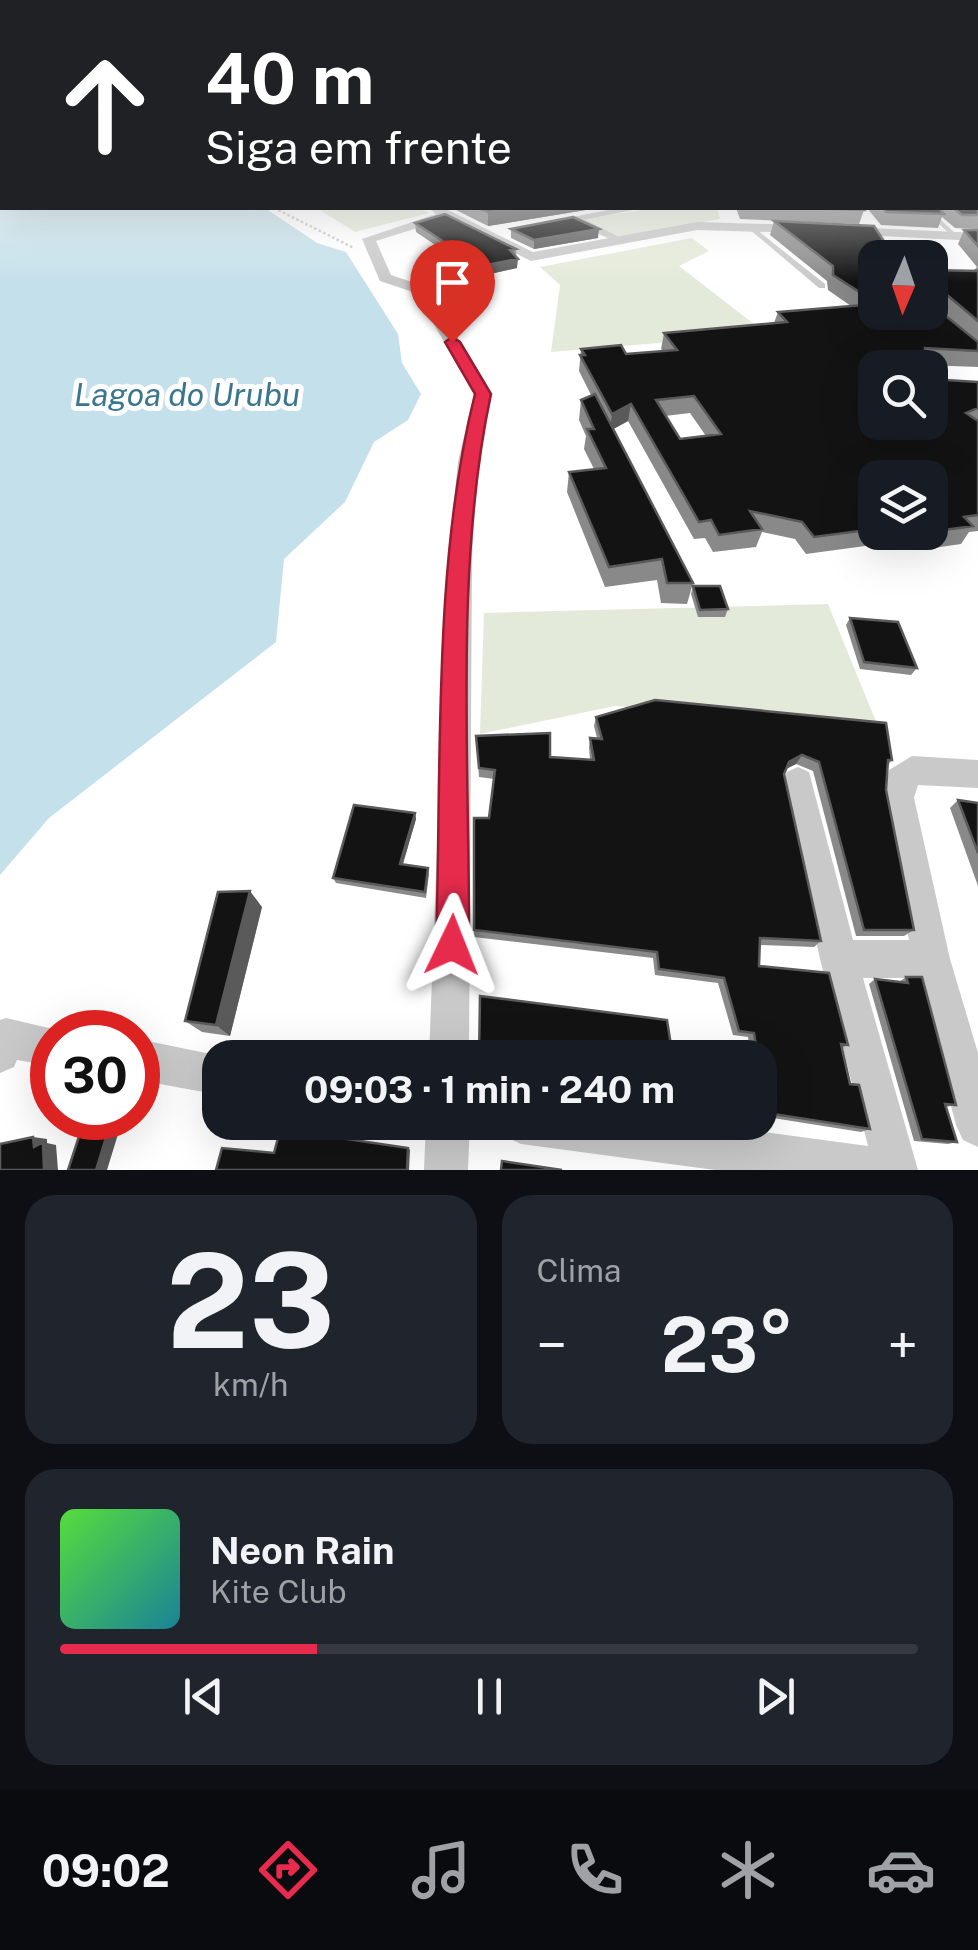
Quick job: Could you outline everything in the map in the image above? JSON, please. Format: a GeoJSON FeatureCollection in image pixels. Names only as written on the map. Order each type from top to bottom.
{"type":"FeatureCollection","features":[{"type":"Feature","properties":{"kind":"street"},"geometry":{"type":"LineString","coordinates":[[521,228],[605,210]]}},
{"type":"Feature","properties":{"kind":"street"},"geometry":{"type":"LineString","coordinates":[[723,210],[730,226]]}},
{"type":"Feature","properties":{"kind":"street"},"geometry":{"type":"LineString","coordinates":[[450,1040],[460,556],[468,462],[483,394],[422,290],[385,278],[369,238],[442,211],[531,257],[697,226],[978,238]]}},
{"type":"Feature","properties":{"kind":"street"},"geometry":{"type":"LineString","coordinates":[[574,218],[620,240]]}},
{"type":"Feature","properties":{"kind":"street"},"geometry":{"type":"LineString","coordinates":[[386,230],[407,246]]}},
{"type":"Feature","properties":{"kind":"street"},"geometry":{"type":"LineString","coordinates":[[486,234],[503,231]]}},
{"type":"Feature","properties":{"kind":"street"},"geometry":{"type":"LineString","coordinates":[[961,772],[912,770],[900,780],[898,798],[931,959],[978,1125]]}},
{"type":"Feature","properties":{"kind":"street"},"geometry":{"type":"LineString","coordinates":[[798,782],[839,959],[896,1170]]}},
{"type":"Feature","properties":{"kind":"street"},"geometry":{"type":"LineString","coordinates":[[839,959],[931,959]]}},
{"type":"Feature","properties":{"kind":"street"},"geometry":{"type":"LineString","coordinates":[[3,1045],[30,1046]]}},
{"type":"Feature","properties":{"kind":"street"},"geometry":{"type":"LineString","coordinates":[[160,1064],[202,1071]]}},
{"type":"Feature","properties":{"kind":"street"},"geometry":{"type":"LineString","coordinates":[[446,1170],[447,1140]]}},
{"type":"Feature","properties":{"kind":"street"},"geometry":{"type":"LineString","coordinates":[[656,1140],[880,1170]]}},
{"type":"Feature","properties":{"kind":"lane"},"geometry":{"type":"LineString","coordinates":[[938,220],[954,236]]}},
{"type":"Feature","properties":{"kind":"lane"},"geometry":{"type":"LineString","coordinates":[[750,227],[822,286]]}},
{"type":"Feature","properties":{"kind":"path"},"geometry":{"type":"LineString","coordinates":[[278,210],[364,254]]}},
{"type":"Feature","properties":{"kind":"green space"},"geometry":{"type":"Polygon","coordinates":[[[320,210],[429,213],[355,232],[320,210]]]}},
{"type":"Feature","properties":{"kind":"green space"},"geometry":{"type":"Polygon","coordinates":[[[642,210],[718,210],[720,219],[619,237],[579,220],[642,210]]]}},
{"type":"Feature","properties":{"kind":"green space"},"geometry":{"type":"Polygon","coordinates":[[[692,238],[709,251],[679,266],[767,334],[551,352],[560,285],[540,267],[692,238]]]}},
{"type":"Feature","properties":{"kind":"green space"},"geometry":{"type":"Polygon","coordinates":[[[828,604],[877,724],[615,706],[480,734],[484,613],[828,604]]]}},
{"type":"Feature","properties":{"kind":"water","name":"Lagoa do Urubu"},"geometry":{"type":"Polygon","coordinates":[[[0,210],[268,210],[317,243],[346,252],[398,334],[402,363],[421,394],[408,420],[374,442],[345,502],[284,559],[276,642],[49,818],[0,875],[0,210]]]}},
{"type":"Feature","properties":{"kind":"building"},"geometry":{"type":"Polygon","coordinates":[[[941,210],[944,214],[886,212],[941,210]]]}},
{"type":"Feature","properties":{"kind":"building"},"geometry":{"type":"Polygon","coordinates":[[[956,210],[978,210],[978,215],[962,215],[956,210]]]}},
{"type":"Feature","properties":{"kind":"building"},"geometry":{"type":"Polygon","coordinates":[[[445,214],[516,249],[510,250],[518,259],[481,266],[415,223],[445,214]]]}},
{"type":"Feature","properties":{"kind":"building"},"geometry":{"type":"Polygon","coordinates":[[[573,217],[599,229],[534,240],[511,229],[573,217]]]}},
{"type":"Feature","properties":{"kind":"building"},"geometry":{"type":"Polygon","coordinates":[[[774,221],[874,226],[883,240],[858,240],[858,291],[833,275],[833,266],[774,221]]]}},
{"type":"Feature","properties":{"kind":"building"},"geometry":{"type":"Polygon","coordinates":[[[964,230],[978,230],[978,246],[964,230]]]}},
{"type":"Feature","properties":{"kind":"building"},"geometry":{"type":"Polygon","coordinates":[[[948,270],[978,271],[978,321],[948,296],[948,270]]]}},
{"type":"Feature","properties":{"kind":"building"},"geometry":{"type":"Polygon","coordinates":[[[858,305],[858,330],[948,330],[948,318],[978,342],[978,351],[858,350],[858,440],[948,440],[948,380],[978,382],[978,408],[966,413],[978,421],[978,515],[964,517],[973,526],[948,529],[948,460],[858,460],[858,531],[814,537],[802,522],[750,511],[762,529],[719,535],[711,520],[699,522],[631,404],[612,414],[580,355],[585,355],[581,349],[621,345],[626,354],[677,350],[664,333],[787,322],[778,312],[858,305]],[[694,396],[656,400],[680,439],[721,434],[694,396]]]}},
{"type":"Feature","properties":{"kind":"building"},"geometry":{"type":"Polygon","coordinates":[[[595,394],[693,583],[667,583],[662,559],[609,567],[569,472],[606,468],[587,429],[594,429],[581,400],[595,394]]]}},
{"type":"Feature","properties":{"kind":"building"},"geometry":{"type":"Polygon","coordinates":[[[693,586],[720,586],[728,609],[700,610],[693,586]]]}},
{"type":"Feature","properties":{"kind":"building"},"geometry":{"type":"Polygon","coordinates":[[[850,618],[898,622],[917,668],[864,662],[850,618]]]}},
{"type":"Feature","properties":{"kind":"building"},"geometry":{"type":"Polygon","coordinates":[[[655,700],[886,723],[892,760],[888,760],[886,790],[914,930],[864,930],[819,762],[802,755],[789,762],[784,774],[821,941],[760,938],[759,966],[829,973],[848,1045],[841,1044],[850,1084],[859,1085],[870,1129],[777,1115],[777,1040],[755,1040],[754,1033],[739,1031],[724,978],[659,969],[657,952],[474,930],[474,818],[489,818],[495,770],[479,768],[476,736],[550,733],[550,757],[594,760],[590,738],[602,739],[596,717],[655,700]]]}},
{"type":"Feature","properties":{"kind":"building"},"geometry":{"type":"Polygon","coordinates":[[[958,800],[978,803],[978,853],[958,800]]]}},
{"type":"Feature","properties":{"kind":"building"},"geometry":{"type":"Polygon","coordinates":[[[354,805],[415,813],[400,864],[428,868],[425,892],[333,878],[354,805]]]}},
{"type":"Feature","properties":{"kind":"building"},"geometry":{"type":"Polygon","coordinates":[[[250,891],[216,1025],[185,1021],[218,892],[250,891]]]}},
{"type":"Feature","properties":{"kind":"building"},"geometry":{"type":"Polygon","coordinates":[[[906,977],[922,977],[956,1105],[945,1104],[957,1142],[922,1139],[875,979],[908,983],[906,977]]]}},
{"type":"Feature","properties":{"kind":"building"},"geometry":{"type":"Polygon","coordinates":[[[480,996],[667,1020],[670,1040],[479,1040],[480,996]]]}},
{"type":"Feature","properties":{"kind":"building"},"geometry":{"type":"Polygon","coordinates":[[[30,1138],[34,1147],[43,1142],[44,1170],[0,1170],[0,1144],[30,1138]]]}},
{"type":"Feature","properties":{"kind":"building"},"geometry":{"type":"Polygon","coordinates":[[[78,1140],[105,1140],[96,1170],[68,1170],[78,1140]]]}},
{"type":"Feature","properties":{"kind":"building"},"geometry":{"type":"Polygon","coordinates":[[[277,1140],[354,1140],[408,1148],[407,1170],[216,1170],[222,1148],[274,1153],[277,1140]]]}},
{"type":"Feature","properties":{"kind":"building"},"geometry":{"type":"Polygon","coordinates":[[[502,1161],[562,1170],[501,1170],[502,1161]]]}},
{"type":"Feature","properties":{"kind":"route"},"geometry":{"type":"LineString","coordinates":[[452,342],[483,394],[468,462],[460,556],[452,945]]}}]}
